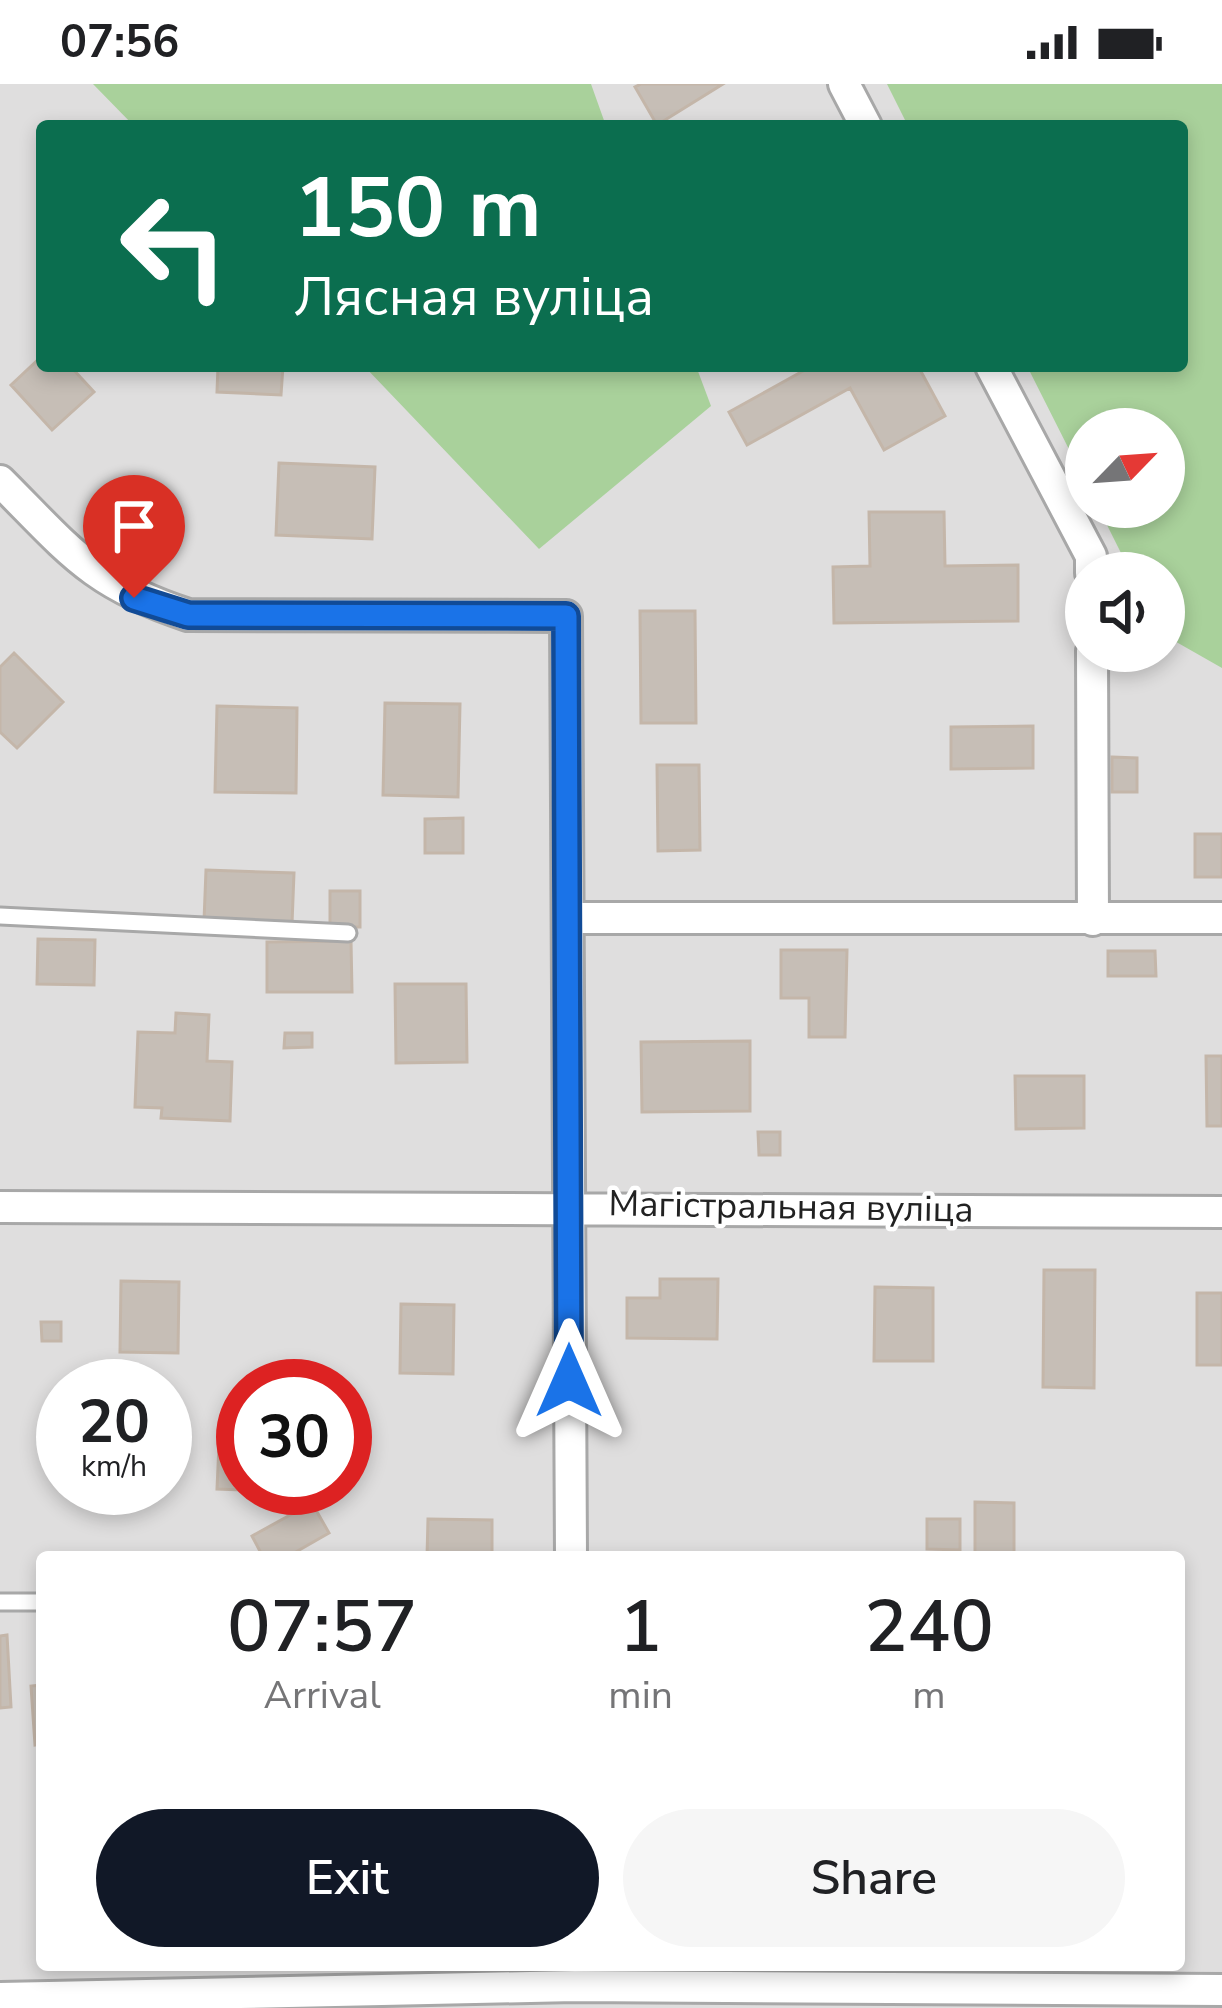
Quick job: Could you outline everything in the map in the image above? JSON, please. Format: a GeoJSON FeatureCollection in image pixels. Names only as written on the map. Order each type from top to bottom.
{"type":"FeatureCollection","features":[{"type":"Feature","properties":{"kind":"street"},"geometry":{"type":"LineString","coordinates":[[844,84],[863,120]]}},
{"type":"Feature","properties":{"kind":"street"},"geometry":{"type":"LineString","coordinates":[[995,372],[1089,552]]}},
{"type":"Feature","properties":{"kind":"street"},"geometry":{"type":"LineString","coordinates":[[0,481],[93,575],[134,598],[188,615],[566,616],[571,1551]]}},
{"type":"Feature","properties":{"kind":"street"},"geometry":{"type":"LineString","coordinates":[[1092,672],[1093,920]]}},
{"type":"Feature","properties":{"kind":"street"},"geometry":{"type":"LineString","coordinates":[[570,918],[1222,918]]}},
{"type":"Feature","properties":{"kind":"street","name":"Магістральная вуліца"},"geometry":{"type":"LineString","coordinates":[[0,1208],[567,1205],[1222,1212]]}},
{"type":"Feature","properties":{"kind":"street"},"geometry":{"type":"LineString","coordinates":[[0,1998],[400,1999],[575,1975],[1222,1990]]}},
{"type":"Feature","properties":{"kind":"street"},"geometry":{"type":"LineString","coordinates":[[543,2008],[575,1975]]}},
{"type":"Feature","properties":{"kind":"lane"},"geometry":{"type":"LineString","coordinates":[[0,916],[349,933]]}},
{"type":"Feature","properties":{"kind":"lane"},"geometry":{"type":"LineString","coordinates":[[0,1602],[36,1602]]}},
{"type":"Feature","properties":{"kind":"shaded area"},"geometry":{"type":"Polygon","coordinates":[[[0,84],[169,84],[202,120],[36,120],[36,372],[1087,372],[1087,408],[1065,408],[1065,528],[1181,528],[1222,559],[1222,2008],[0,2008],[0,84]]]}},
{"type":"Feature","properties":{"kind":"shaded area"},"geometry":{"type":"Polygon","coordinates":[[[523,84],[951,84],[968,120],[536,120],[523,84]]]}},
{"type":"Feature","properties":{"kind":"green space"},"geometry":{"type":"Polygon","coordinates":[[[93,84],[591,84],[604,120],[128,120],[93,84]]]}},
{"type":"Feature","properties":{"kind":"green space"},"geometry":{"type":"Polygon","coordinates":[[[887,84],[1222,84],[1222,668],[1185,647],[1185,552],[1120,552],[1108,528],[1185,528],[1185,408],[1065,408],[1065,441],[1030,372],[1188,372],[1188,120],[905,120],[887,84]]]}},
{"type":"Feature","properties":{"kind":"green space"},"geometry":{"type":"Polygon","coordinates":[[[370,372],[698,372],[711,406],[539,549],[370,372]]]}},
{"type":"Feature","properties":{"kind":"building"},"geometry":{"type":"Polygon","coordinates":[[[723,84],[665,120],[654,120],[635,87],[723,84]]]}},
{"type":"Feature","properties":{"kind":"building"},"geometry":{"type":"Polygon","coordinates":[[[36,362],[36,372],[76,372],[94,392],[52,430],[11,385],[36,362]]]}},
{"type":"Feature","properties":{"kind":"building"},"geometry":{"type":"Polygon","coordinates":[[[218,372],[283,372],[281,395],[217,392],[218,372]]]}},
{"type":"Feature","properties":{"kind":"building"},"geometry":{"type":"Polygon","coordinates":[[[801,372],[921,372],[945,416],[884,450],[850,388],[747,445],[729,412],[801,372]]]}},
{"type":"Feature","properties":{"kind":"building"},"geometry":{"type":"Polygon","coordinates":[[[279,463],[375,467],[372,539],[276,535],[279,463]]]}},
{"type":"Feature","properties":{"kind":"building"},"geometry":{"type":"Polygon","coordinates":[[[869,512],[944,512],[945,566],[1018,565],[1018,621],[834,623],[833,567],[870,566],[869,512]]]}},
{"type":"Feature","properties":{"kind":"building"},"geometry":{"type":"Polygon","coordinates":[[[640,611],[695,611],[696,723],[641,723],[640,611]]]}},
{"type":"Feature","properties":{"kind":"building"},"geometry":{"type":"Polygon","coordinates":[[[14,653],[63,702],[17,748],[0,732],[0,667],[14,653]]]}},
{"type":"Feature","properties":{"kind":"building"},"geometry":{"type":"Polygon","coordinates":[[[385,703],[460,704],[458,797],[383,795],[385,703]]]}},
{"type":"Feature","properties":{"kind":"building"},"geometry":{"type":"Polygon","coordinates":[[[217,706],[297,708],[296,793],[215,792],[217,706]]]}},
{"type":"Feature","properties":{"kind":"building"},"geometry":{"type":"Polygon","coordinates":[[[1033,726],[1033,768],[951,769],[951,727],[1033,726]]]}},
{"type":"Feature","properties":{"kind":"building"},"geometry":{"type":"Polygon","coordinates":[[[1112,757],[1137,758],[1137,792],[1112,792],[1112,757]]]}},
{"type":"Feature","properties":{"kind":"building"},"geometry":{"type":"Polygon","coordinates":[[[657,765],[699,765],[700,850],[658,851],[657,765]]]}},
{"type":"Feature","properties":{"kind":"building"},"geometry":{"type":"Polygon","coordinates":[[[463,818],[463,853],[425,853],[425,819],[463,818]]]}},
{"type":"Feature","properties":{"kind":"building"},"geometry":{"type":"Polygon","coordinates":[[[1195,834],[1222,834],[1222,877],[1195,877],[1195,834]]]}},
{"type":"Feature","properties":{"kind":"building"},"geometry":{"type":"Polygon","coordinates":[[[206,870],[294,873],[292,924],[204,921],[206,870]]]}},
{"type":"Feature","properties":{"kind":"building"},"geometry":{"type":"Polygon","coordinates":[[[330,891],[360,891],[360,927],[330,927],[330,891]]]}},
{"type":"Feature","properties":{"kind":"building"},"geometry":{"type":"Polygon","coordinates":[[[38,939],[95,940],[94,985],[37,984],[38,939]]]}},
{"type":"Feature","properties":{"kind":"building"},"geometry":{"type":"Polygon","coordinates":[[[351,941],[352,992],[267,992],[267,942],[351,941]]]}},
{"type":"Feature","properties":{"kind":"building"},"geometry":{"type":"Polygon","coordinates":[[[781,950],[847,950],[845,1037],[809,1037],[809,998],[781,998],[781,950]]]}},
{"type":"Feature","properties":{"kind":"building"},"geometry":{"type":"Polygon","coordinates":[[[1108,951],[1155,951],[1156,976],[1108,976],[1108,951]]]}},
{"type":"Feature","properties":{"kind":"building"},"geometry":{"type":"Polygon","coordinates":[[[395,984],[466,984],[467,1062],[396,1063],[395,984]]]}},
{"type":"Feature","properties":{"kind":"building"},"geometry":{"type":"Polygon","coordinates":[[[176,1013],[209,1015],[207,1061],[232,1062],[230,1121],[161,1118],[162,1108],[135,1107],[138,1032],[175,1033],[176,1013]]]}},
{"type":"Feature","properties":{"kind":"building"},"geometry":{"type":"Polygon","coordinates":[[[285,1033],[312,1033],[312,1047],[284,1048],[285,1033]]]}},
{"type":"Feature","properties":{"kind":"building"},"geometry":{"type":"Polygon","coordinates":[[[750,1041],[750,1111],[642,1112],[641,1042],[750,1041]]]}},
{"type":"Feature","properties":{"kind":"building"},"geometry":{"type":"Polygon","coordinates":[[[1206,1056],[1222,1056],[1222,1126],[1207,1126],[1206,1056]]]}},
{"type":"Feature","properties":{"kind":"building"},"geometry":{"type":"Polygon","coordinates":[[[1015,1076],[1084,1076],[1084,1128],[1016,1129],[1015,1076]]]}},
{"type":"Feature","properties":{"kind":"building"},"geometry":{"type":"Polygon","coordinates":[[[758,1132],[780,1132],[780,1155],[759,1155],[758,1132]]]}},
{"type":"Feature","properties":{"kind":"building"},"geometry":{"type":"Polygon","coordinates":[[[1044,1270],[1095,1270],[1094,1388],[1043,1387],[1044,1270]]]}},
{"type":"Feature","properties":{"kind":"building"},"geometry":{"type":"Polygon","coordinates":[[[660,1279],[718,1279],[717,1339],[627,1338],[627,1298],[660,1298],[660,1279]]]}},
{"type":"Feature","properties":{"kind":"building"},"geometry":{"type":"Polygon","coordinates":[[[121,1281],[179,1282],[178,1353],[120,1352],[121,1281]]]}},
{"type":"Feature","properties":{"kind":"building"},"geometry":{"type":"Polygon","coordinates":[[[875,1287],[933,1288],[933,1361],[874,1361],[875,1287]]]}},
{"type":"Feature","properties":{"kind":"building"},"geometry":{"type":"Polygon","coordinates":[[[1197,1293],[1222,1293],[1222,1365],[1197,1365],[1197,1293]]]}},
{"type":"Feature","properties":{"kind":"building"},"geometry":{"type":"Polygon","coordinates":[[[401,1304],[454,1305],[453,1374],[400,1373],[401,1304]]]}},
{"type":"Feature","properties":{"kind":"building"},"geometry":{"type":"Polygon","coordinates":[[[41,1322],[61,1322],[61,1341],[42,1341],[41,1322]]]}},
{"type":"Feature","properties":{"kind":"building"},"geometry":{"type":"Polygon","coordinates":[[[975,1502],[1014,1503],[1014,1551],[975,1551],[975,1502]]]}},
{"type":"Feature","properties":{"kind":"building"},"geometry":{"type":"Polygon","coordinates":[[[290,1515],[319,1515],[329,1533],[298,1551],[260,1551],[252,1536],[290,1515]]]}},
{"type":"Feature","properties":{"kind":"building"},"geometry":{"type":"Polygon","coordinates":[[[428,1519],[492,1520],[492,1551],[427,1551],[428,1519]]]}},
{"type":"Feature","properties":{"kind":"building"},"geometry":{"type":"Polygon","coordinates":[[[927,1519],[960,1519],[960,1550],[927,1549],[927,1519]]]}},
{"type":"Feature","properties":{"kind":"building"},"geometry":{"type":"Polygon","coordinates":[[[7,1635],[11,1707],[0,1708],[0,1636],[7,1635]]]}},
{"type":"Feature","properties":{"kind":"building"},"geometry":{"type":"Polygon","coordinates":[[[31,1686],[36,1686],[35,1745],[31,1686]]]}},
{"type":"Feature","properties":{"kind":"route"},"geometry":{"type":"LineString","coordinates":[[134,598],[188,615],[566,616],[569,1381]]}}]}
